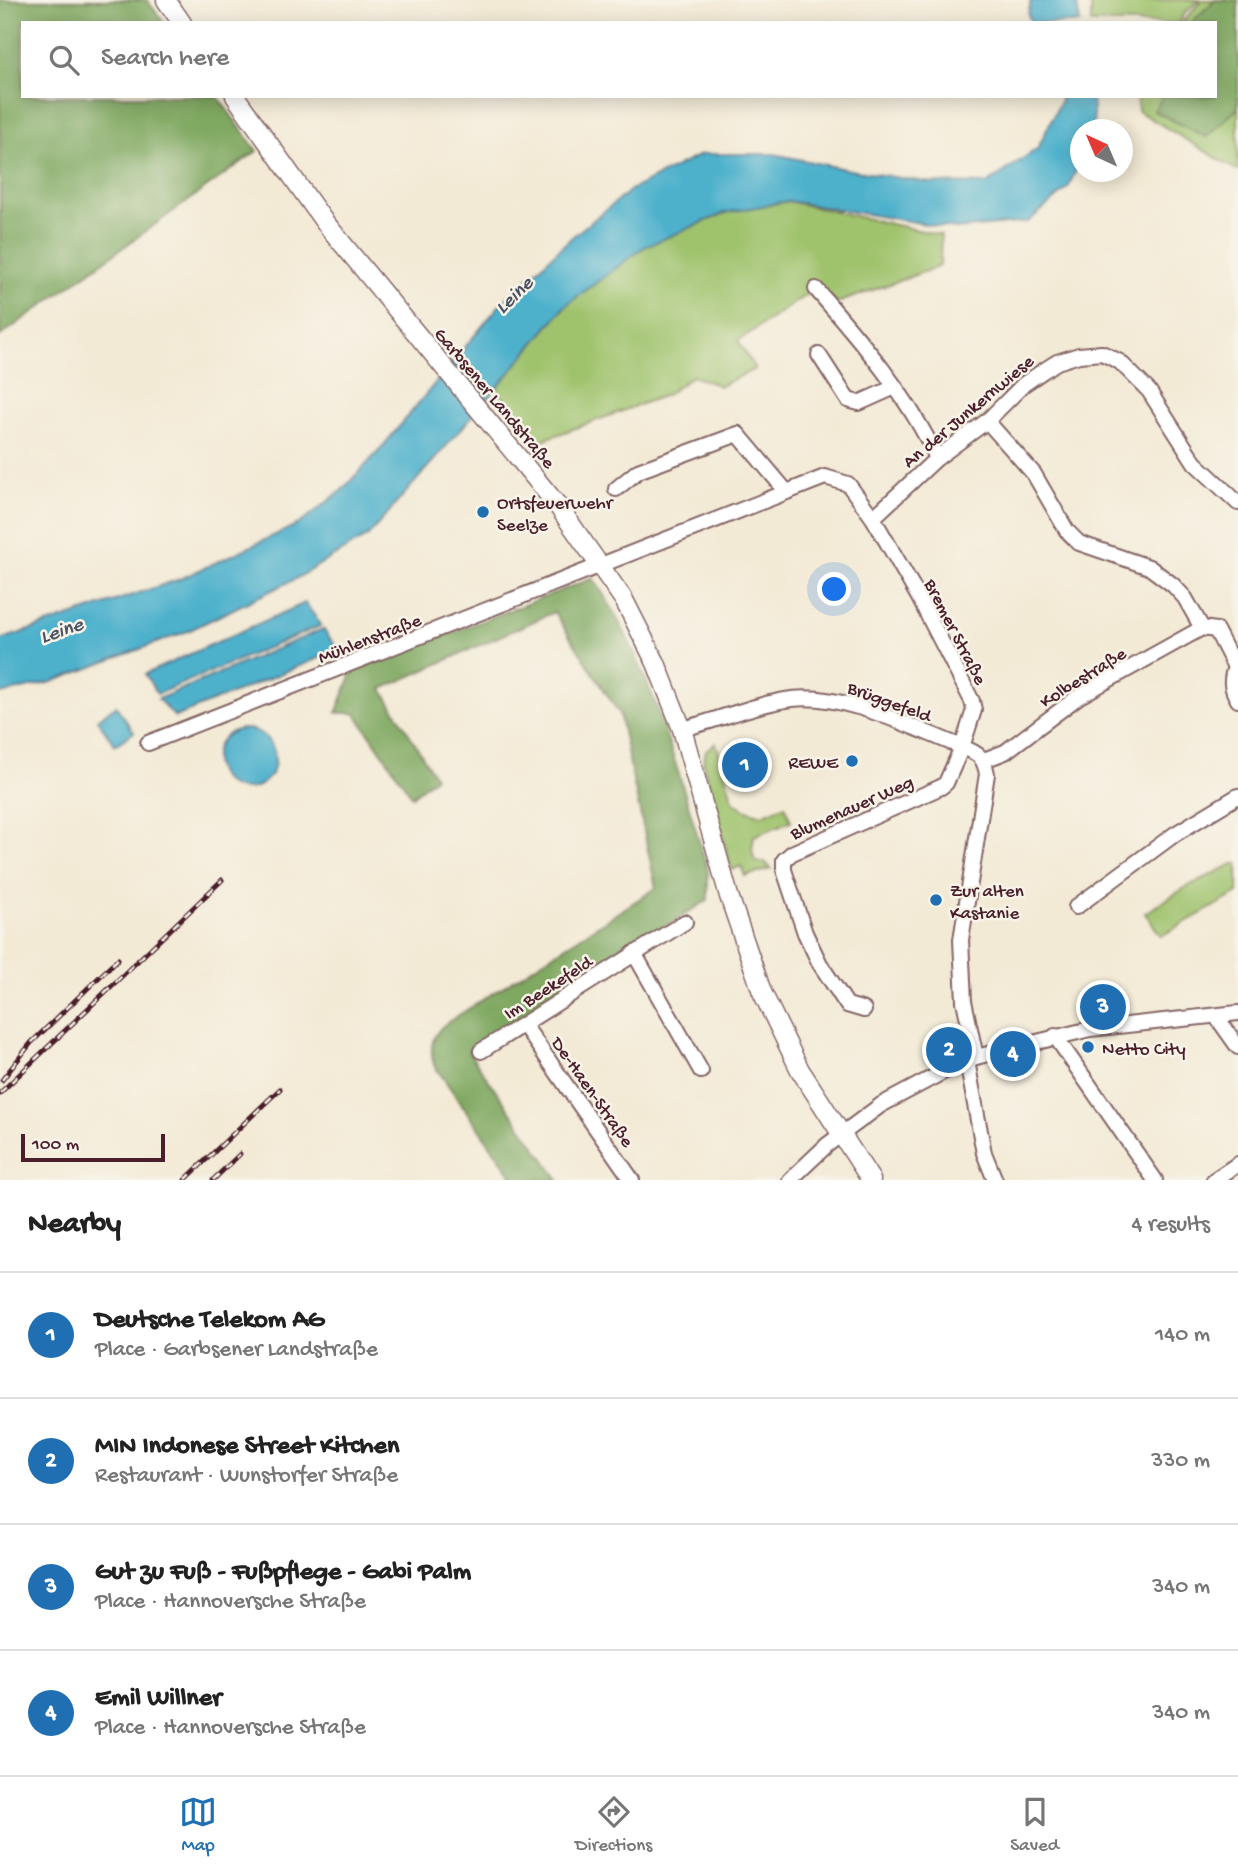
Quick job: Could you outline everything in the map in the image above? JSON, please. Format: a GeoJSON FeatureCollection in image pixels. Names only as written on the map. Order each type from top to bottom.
{"type":"FeatureCollection","features":[{"type":"Feature","properties":{"kind":"main road"},"geometry":{"type":"LineString","coordinates":[[166,0],[181,21]]}},
{"type":"Feature","properties":{"kind":"main road","name":"Garbsener Landstraße"},"geometry":{"type":"LineString","coordinates":[[236,98],[323,220],[516,453],[602,566],[624,600],[642,633],[682,729],[750,960],[783,1038],[840,1134],[871,1180]]}},
{"type":"Feature","properties":{"kind":"street"},"geometry":{"type":"LineString","coordinates":[[816,289],[895,387],[920,423],[937,458]]}},
{"type":"Feature","properties":{"kind":"street","name":"An der Junkernwiese"},"geometry":{"type":"LineString","coordinates":[[873,518],[937,458],[987,421],[1024,384],[1055,363],[1079,355],[1102,353],[1120,362],[1149,391],[1195,463],[1238,503]]}},
{"type":"Feature","properties":{"kind":"street"},"geometry":{"type":"LineString","coordinates":[[819,355],[848,400],[859,403],[895,387]]}},
{"type":"Feature","properties":{"kind":"street"},"geometry":{"type":"LineString","coordinates":[[987,421],[1034,474],[1067,531],[1079,543],[1149,568],[1173,585],[1185,598],[1202,628],[1216,630],[1236,666],[1230,680],[1238,700]]}},
{"type":"Feature","properties":{"kind":"street"},"geometry":{"type":"LineString","coordinates":[[616,489],[638,471],[738,434],[786,491]]}},
{"type":"Feature","properties":{"kind":"street","name":"Bremer Straße"},"geometry":{"type":"LineString","coordinates":[[602,566],[786,491],[825,477],[839,480],[852,488],[873,518],[918,596],[972,701],[974,710],[962,747]]}},
{"type":"Feature","properties":{"kind":"street","name":"Mühlenstraße"},"geometry":{"type":"LineString","coordinates":[[148,743],[602,566]]}},
{"type":"Feature","properties":{"kind":"street","name":"Kolbestraße"},"geometry":{"type":"LineString","coordinates":[[984,760],[1005,752],[1078,697],[1202,628]]}},
{"type":"Feature","properties":{"kind":"street","name":"Brüggefeld"},"geometry":{"type":"LineString","coordinates":[[682,729],[767,704],[819,698],[853,705],[962,747]]}},
{"type":"Feature","properties":{"kind":"street"},"geometry":{"type":"LineString","coordinates":[[962,747],[984,760],[987,774],[961,940],[964,1000],[984,1153],[995,1180]]}},
{"type":"Feature","properties":{"kind":"street","name":"Blumenauer Weg"},"geometry":{"type":"LineString","coordinates":[[864,1010],[847,1005],[820,964],[805,933],[784,870],[784,860],[792,853],[941,787],[946,783],[962,747]]}},
{"type":"Feature","properties":{"kind":"street"},"geometry":{"type":"LineString","coordinates":[[1076,907],[1175,834],[1238,796]]}},
{"type":"Feature","properties":{"kind":"street","name":"Im Beekefeld"},"geometry":{"type":"LineString","coordinates":[[481,1051],[685,922]]}},
{"type":"Feature","properties":{"kind":"street"},"geometry":{"type":"LineString","coordinates":[[634,953],[701,1071]]}},
{"type":"Feature","properties":{"kind":"street"},"geometry":{"type":"LineString","coordinates":[[790,1180],[840,1134],[881,1105],[972,1059],[1090,1029],[1238,1013]]}},
{"type":"Feature","properties":{"kind":"street"},"geometry":{"type":"LineString","coordinates":[[1216,1016],[1238,1046]]}},
{"type":"Feature","properties":{"kind":"street","name":"De-Haen-Straße"},"geometry":{"type":"LineString","coordinates":[[524,1025],[632,1180]]}},
{"type":"Feature","properties":{"kind":"street"},"geometry":{"type":"LineString","coordinates":[[1055,1036],[1155,1180]]}},
{"type":"Feature","properties":{"kind":"street"},"geometry":{"type":"LineString","coordinates":[[1214,1180],[1238,1164]]}},
{"type":"Feature","properties":{"kind":"green space"},"geometry":{"type":"Polygon","coordinates":[[[0,0],[147,0],[163,21],[21,21],[21,98],[218,98],[257,151],[0,336],[0,0]]]}},
{"type":"Feature","properties":{"kind":"green space"},"geometry":{"type":"Polygon","coordinates":[[[1091,0],[1199,0],[1180,21],[1091,21],[1091,0]]]}},
{"type":"Feature","properties":{"kind":"green space"},"geometry":{"type":"Polygon","coordinates":[[[1202,0],[1238,0],[1238,171],[1138,111],[1137,98],[1217,98],[1217,21],[1184,21],[1202,0]]]}},
{"type":"Feature","properties":{"kind":"green space"},"geometry":{"type":"Polygon","coordinates":[[[1215,0],[1238,0],[1238,108],[1206,137],[1154,111],[1162,98],[1217,98],[1217,21],[1193,21],[1215,0]]]}},
{"type":"Feature","properties":{"kind":"green space"},"geometry":{"type":"Polygon","coordinates":[[[788,201],[941,235],[940,266],[837,303],[818,287],[738,341],[755,369],[720,386],[692,376],[666,395],[537,442],[496,388],[565,306],[644,247],[725,213],[788,201]]]}},
{"type":"Feature","properties":{"kind":"green space"},"geometry":{"type":"Polygon","coordinates":[[[593,578],[632,647],[661,720],[708,871],[708,900],[468,1051],[559,1180],[515,1180],[434,1065],[433,1041],[438,1031],[448,1022],[656,888],[619,713],[554,612],[382,689],[435,777],[412,796],[355,713],[336,713],[353,671],[593,578]]]}},
{"type":"Feature","properties":{"kind":"green space"},"geometry":{"type":"Polygon","coordinates":[[[716,743],[733,801],[744,809],[762,815],[785,805],[791,821],[754,836],[752,850],[755,862],[765,862],[771,869],[745,876],[741,866],[732,870],[703,763],[706,750],[716,743]]]}},
{"type":"Feature","properties":{"kind":"green space"},"geometry":{"type":"Polygon","coordinates":[[[1238,864],[1238,893],[1161,936],[1145,913],[1186,887],[1238,864]]]}},
{"type":"Feature","properties":{"kind":"water"},"geometry":{"type":"Polygon","coordinates":[[[1031,0],[1076,0],[1080,21],[1030,21],[1028,14],[1031,0]]]}},
{"type":"Feature","properties":{"kind":"water","name":"Leine"},"geometry":{"type":"Polygon","coordinates":[[[1060,98],[1092,98],[1093,119],[1070,119],[1071,182],[1068,188],[1028,222],[956,229],[788,201],[725,213],[644,247],[565,306],[368,536],[295,579],[188,631],[52,682],[0,694],[0,640],[180,579],[299,524],[341,491],[379,451],[499,306],[572,237],[632,189],[702,154],[774,154],[932,183],[987,184],[1038,148],[1060,98]]]}},
{"type":"Feature","properties":{"kind":"water"},"geometry":{"type":"Polygon","coordinates":[[[305,603],[320,626],[157,694],[145,674],[305,603]]]}},
{"type":"Feature","properties":{"kind":"water"},"geometry":{"type":"Polygon","coordinates":[[[323,629],[337,648],[336,651],[175,717],[158,699],[323,629]]]}},
{"type":"Feature","properties":{"kind":"water"},"geometry":{"type":"Polygon","coordinates":[[[116,706],[134,732],[115,745],[97,719],[116,706]]]}},
{"type":"Feature","properties":{"kind":"water"},"geometry":{"type":"Polygon","coordinates":[[[245,729],[262,734],[270,742],[275,759],[270,776],[262,784],[245,789],[228,784],[220,776],[215,759],[220,742],[228,734],[245,729]]]}},
{"type":"Feature","properties":{"kind":"railway"},"geometry":{"type":"LineString","coordinates":[[0,1093],[222,880]]}},
{"type":"Feature","properties":{"kind":"railway"},"geometry":{"type":"LineString","coordinates":[[2,1080],[31,1043],[118,959]]}},
{"type":"Feature","properties":{"kind":"railway"},"geometry":{"type":"LineString","coordinates":[[185,1180],[280,1089]]}},
{"type":"Feature","properties":{"kind":"railway"},"geometry":{"type":"LineString","coordinates":[[213,1180],[240,1154]]}},
{"type":"Feature","properties":{"kind":"place","name":"Ortsfeuerwehr Seelze"},"geometry":{"type":"Point","coordinates":[483,512]}},
{"type":"Feature","properties":{"kind":"place","name":"REWE"},"geometry":{"type":"Point","coordinates":[852,761]}},
{"type":"Feature","properties":{"kind":"place","name":"Deutsche Telekom AG"},"geometry":{"type":"Point","coordinates":[745,765]}},
{"type":"Feature","properties":{"kind":"place","name":"Zur alten Kastanie"},"geometry":{"type":"Point","coordinates":[936,900]}},
{"type":"Feature","properties":{"kind":"place","name":"Gut zu Fuß - Fußpflege - Gabi Palm"},"geometry":{"type":"Point","coordinates":[1103,1007]}},
{"type":"Feature","properties":{"kind":"place","name":"Netto City"},"geometry":{"type":"Point","coordinates":[1088,1047]}},
{"type":"Feature","properties":{"kind":"place","name":"MIN Indonese Street Kitchen"},"geometry":{"type":"Point","coordinates":[949,1050]}},
{"type":"Feature","properties":{"kind":"place","name":"Emil Willner"},"geometry":{"type":"Point","coordinates":[1013,1054]}}]}
